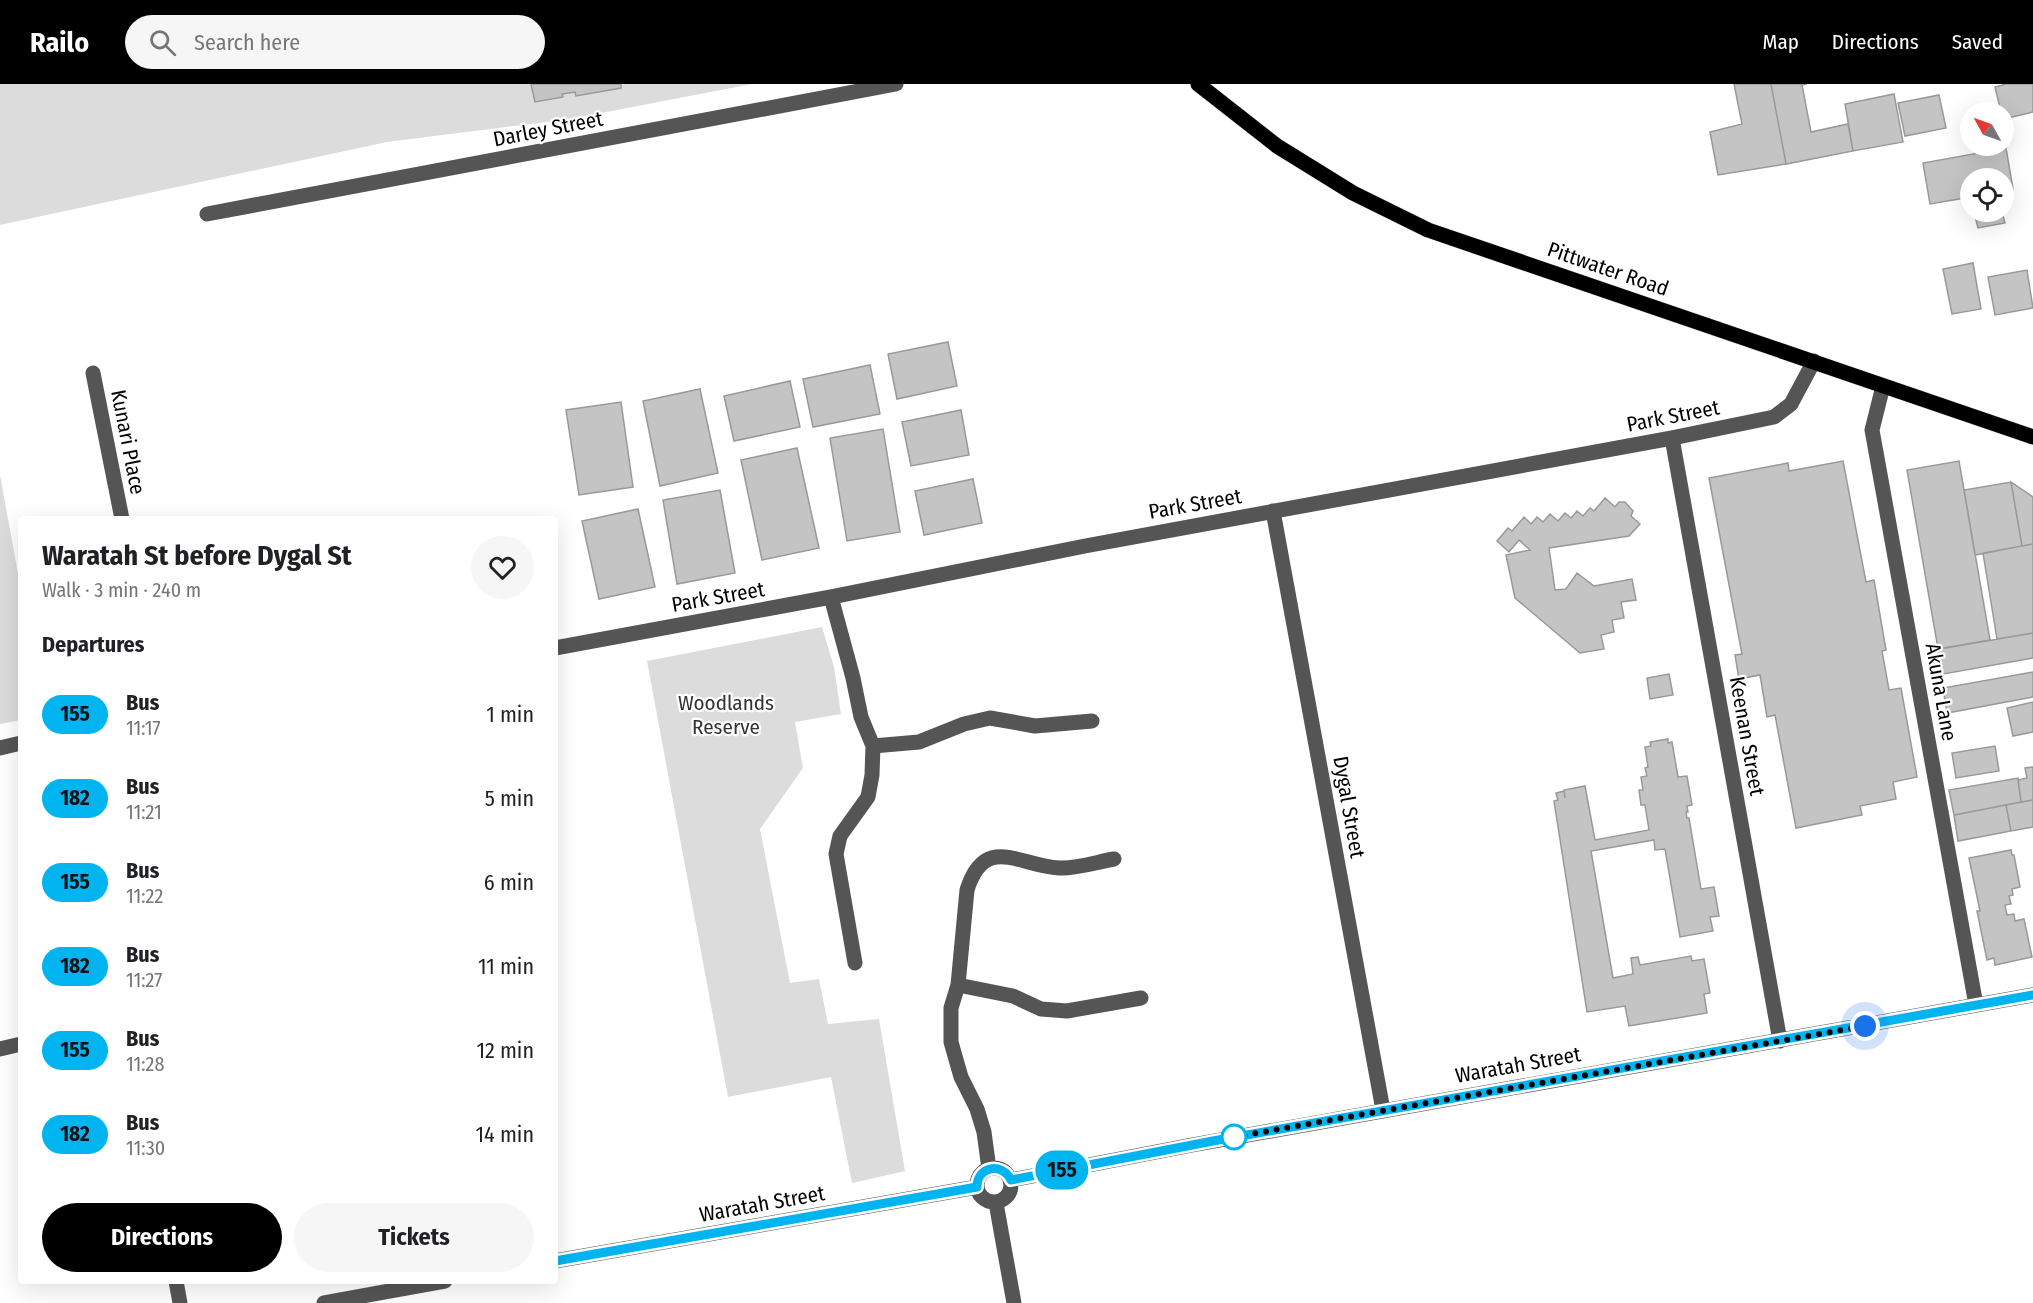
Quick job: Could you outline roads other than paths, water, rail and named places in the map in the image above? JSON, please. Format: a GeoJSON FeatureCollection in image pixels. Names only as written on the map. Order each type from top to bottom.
{"type":"FeatureCollection","features":[{"type":"Feature","properties":{"kind":"main road","name":"Pittwater Road"},"geometry":{"type":"LineString","coordinates":[[1198,84],[1277,146],[1353,193],[1428,230],[2033,436]]}},
{"type":"Feature","properties":{"kind":"street","name":"Darley Street"},"geometry":{"type":"LineString","coordinates":[[207,214],[896,84]]}},
{"type":"Feature","properties":{"kind":"street","name":"Park Street"},"geometry":{"type":"LineString","coordinates":[[558,647],[1774,417],[1791,404],[1814,361]]}},
{"type":"Feature","properties":{"kind":"street","name":"Kunari Place"},"geometry":{"type":"LineString","coordinates":[[93,372],[121,516]]}},
{"type":"Feature","properties":{"kind":"street","name":"Akuna Lane"},"geometry":{"type":"LineString","coordinates":[[1883,386],[1872,430],[1976,1005]]}},
{"type":"Feature","properties":{"kind":"street","name":"Keenan Street"},"geometry":{"type":"LineString","coordinates":[[1672,438],[1780,1041]]}},
{"type":"Feature","properties":{"kind":"street","name":"Dygal Street"},"geometry":{"type":"LineString","coordinates":[[1273,512],[1383,1110]]}},
{"type":"Feature","properties":{"kind":"street"},"geometry":{"type":"LineString","coordinates":[[831,597],[861,717],[873,746],[872,775],[868,797],[840,836],[836,854],[855,963]]}},
{"type":"Feature","properties":{"kind":"street"},"geometry":{"type":"LineString","coordinates":[[873,746],[919,742],[964,724],[990,718],[1035,726],[1092,721]]}},
{"type":"Feature","properties":{"kind":"street"},"geometry":{"type":"LineString","coordinates":[[0,748],[18,744]]}},
{"type":"Feature","properties":{"kind":"street"},"geometry":{"type":"LineString","coordinates":[[989,1169],[984,1132],[951,1042],[951,1008],[958,986],[967,890],[971,876],[979,864],[995,857],[1014,857],[1035,865],[1062,869],[1114,859]]}},
{"type":"Feature","properties":{"kind":"street"},"geometry":{"type":"LineString","coordinates":[[958,986],[1013,996],[1041,1009],[1067,1011],[1141,998]]}},
{"type":"Feature","properties":{"kind":"street","name":"Waratah Street"},"geometry":{"type":"LineString","coordinates":[[1011,1180],[1383,1110],[2033,995]]}},
{"type":"Feature","properties":{"kind":"street"},"geometry":{"type":"LineString","coordinates":[[0,1049],[18,1045]]}},
{"type":"Feature","properties":{"kind":"street"},"geometry":{"type":"LineString","coordinates":[[989,1169],[1005,1171],[1011,1180],[1010,1192],[1002,1201],[996,1203],[985,1201],[978,1192],[978,1178],[989,1169]]}},
{"type":"Feature","properties":{"kind":"street","name":"Waratah Street"},"geometry":{"type":"LineString","coordinates":[[558,1260],[977,1187]]}},
{"type":"Feature","properties":{"kind":"street"},"geometry":{"type":"LineString","coordinates":[[996,1203],[1014,1303]]}},
{"type":"Feature","properties":{"kind":"street"},"geometry":{"type":"LineString","coordinates":[[177,1284],[180,1303]]}},
{"type":"Feature","properties":{"kind":"street"},"geometry":{"type":"LineString","coordinates":[[324,1303],[428,1284]]}},
{"type":"Feature","properties":{"kind":"park label","name":"Woodlands Reserve"},"geometry":{"type":"Point","coordinates":[726,715]}}]}
